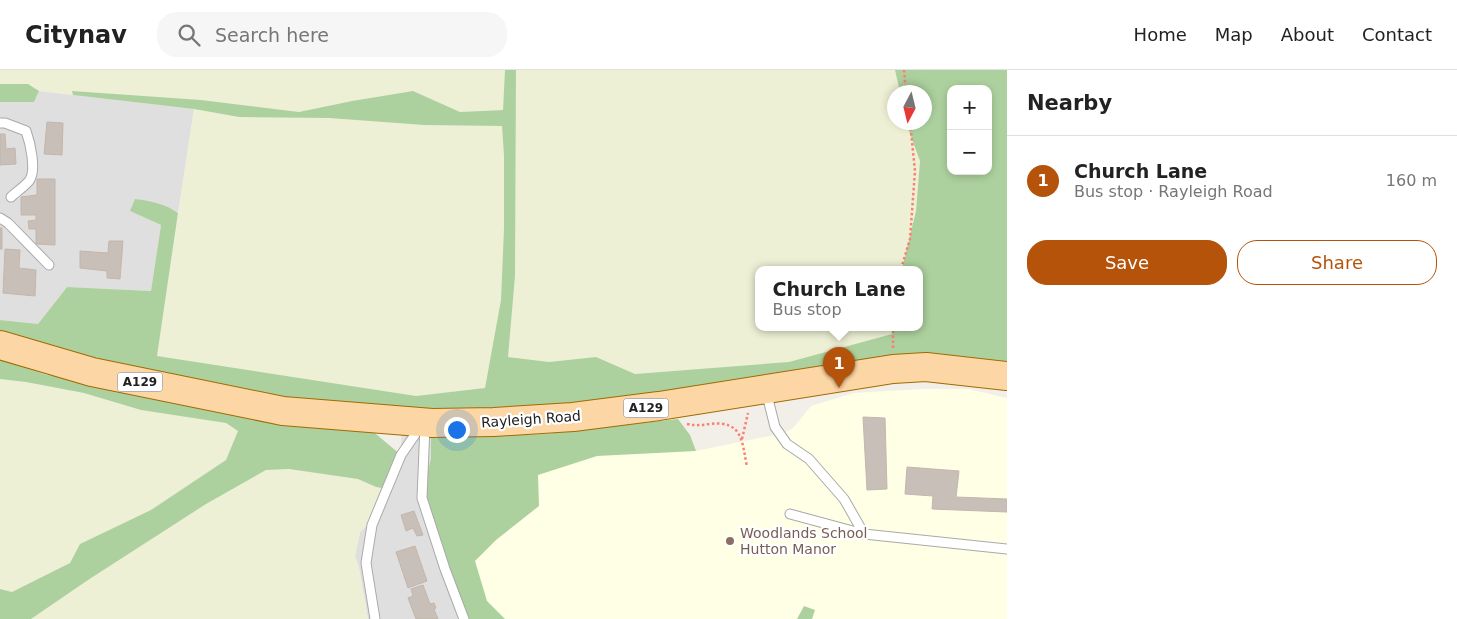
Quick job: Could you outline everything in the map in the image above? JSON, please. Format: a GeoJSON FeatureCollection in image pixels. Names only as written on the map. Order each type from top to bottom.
{"type":"FeatureCollection","features":[{"type":"Feature","properties":{"kind":"main road","name":"Rayleigh Road"},"geometry":{"type":"LineString","coordinates":[[0,344],[92,372],[283,411],[425,422],[494,422],[573,417],[659,406],[757,398],[893,369],[926,367],[1007,376]]}},
{"type":"Feature","properties":{"kind":"lane"},"geometry":{"type":"LineString","coordinates":[[0,123],[26,131],[30,143],[32,169],[30,180],[11,197]]}},
{"type":"Feature","properties":{"kind":"lane"},"geometry":{"type":"LineString","coordinates":[[0,218],[8,223],[50,265]]}},
{"type":"Feature","properties":{"kind":"lane"},"geometry":{"type":"LineString","coordinates":[[757,398],[787,444],[809,459],[844,499],[864,534]]}},
{"type":"Feature","properties":{"kind":"lane"},"geometry":{"type":"LineString","coordinates":[[375,619],[366,564],[372,525],[401,455],[425,422]]}},
{"type":"Feature","properties":{"kind":"lane"},"geometry":{"type":"LineString","coordinates":[[425,422],[422,498],[445,569],[464,619]]}},
{"type":"Feature","properties":{"kind":"lane"},"geometry":{"type":"LineString","coordinates":[[790,514],[864,534],[1007,549]]}},
{"type":"Feature","properties":{"kind":"path"},"geometry":{"type":"LineString","coordinates":[[904,70],[905,85]]}},
{"type":"Feature","properties":{"kind":"path"},"geometry":{"type":"LineString","coordinates":[[901,266],[910,239],[915,171],[911,130]]}},
{"type":"Feature","properties":{"kind":"path"},"geometry":{"type":"LineString","coordinates":[[742,443],[742,433],[757,398]]}},
{"type":"Feature","properties":{"kind":"path"},"geometry":{"type":"LineString","coordinates":[[682,421],[696,426],[724,423],[732,425],[739,434],[747,467]]}},
{"type":"Feature","properties":{"kind":"shaded area"},"geometry":{"type":"Polygon","coordinates":[[[0,70],[505,70],[505,81],[503,110],[460,112],[413,91],[299,112],[201,100],[72,91],[73,95],[39,91],[28,84],[0,84],[0,70]]]}},
{"type":"Feature","properties":{"kind":"shaded area"},"geometry":{"type":"Polygon","coordinates":[[[516,70],[895,70],[898,85],[887,85],[887,130],[909,130],[920,161],[916,211],[903,266],[755,266],[755,331],[893,331],[893,334],[789,362],[634,374],[596,357],[549,362],[508,357],[515,276],[516,70]]]}},
{"type":"Feature","properties":{"kind":"shaded area"},"geometry":{"type":"Polygon","coordinates":[[[39,91],[194,109],[178,213],[172,209],[130,211],[161,225],[151,291],[67,287],[38,324],[0,320],[0,102],[34,102],[39,91]]]}},
{"type":"Feature","properties":{"kind":"shaded area"},"geometry":{"type":"Polygon","coordinates":[[[194,109],[239,117],[329,118],[424,125],[502,126],[504,228],[501,300],[486,388],[416,396],[157,356],[194,109]]]}},
{"type":"Feature","properties":{"kind":"shaded area"},"geometry":{"type":"Polygon","coordinates":[[[0,379],[84,393],[141,410],[226,423],[238,431],[226,460],[151,510],[80,544],[70,563],[12,592],[0,589],[0,379]]]}},
{"type":"Feature","properties":{"kind":"shaded area","name":"Woodlands School Hutton Manor"},"geometry":{"type":"Polygon","coordinates":[[[923,389],[968,389],[1007,398],[1007,619],[479,619],[435,457],[574,449],[696,451],[784,433],[793,428],[811,406],[854,393],[923,389]]]}},
{"type":"Feature","properties":{"kind":"shaded area"},"geometry":{"type":"Polygon","coordinates":[[[402,420],[432,423],[431,458],[422,498],[464,619],[368,619],[355,556],[360,532],[370,522],[401,455],[402,420]]]}},
{"type":"Feature","properties":{"kind":"shaded area"},"geometry":{"type":"Polygon","coordinates":[[[289,469],[358,479],[376,487],[388,489],[370,522],[360,532],[355,556],[368,619],[31,619],[206,504],[267,470],[289,469]]]}},
{"type":"Feature","properties":{"kind":"green space"},"geometry":{"type":"Polygon","coordinates":[[[505,70],[516,70],[515,276],[508,357],[549,362],[596,357],[635,374],[789,362],[892,334],[892,331],[923,331],[923,266],[903,266],[916,211],[920,161],[909,130],[932,130],[932,85],[898,85],[895,70],[1007,70],[1007,374],[765,388],[402,420],[0,345],[0,320],[38,324],[67,287],[151,291],[161,225],[130,211],[135,199],[158,203],[178,213],[157,356],[416,396],[485,388],[501,300],[504,228],[502,126],[424,125],[329,118],[239,117],[194,109],[73,95],[72,91],[201,100],[299,112],[413,91],[460,112],[503,110],[505,70]]]}},
{"type":"Feature","properties":{"kind":"green space"},"geometry":{"type":"Polygon","coordinates":[[[0,84],[28,84],[39,91],[34,102],[0,102],[0,84]]]}},
{"type":"Feature","properties":{"kind":"green space"},"geometry":{"type":"Polygon","coordinates":[[[0,360],[47,375],[165,390],[261,413],[309,428],[334,422],[370,429],[401,455],[388,489],[376,487],[358,479],[289,469],[266,470],[206,504],[31,619],[0,619],[0,589],[12,592],[70,563],[80,544],[151,510],[226,460],[238,431],[226,423],[141,410],[84,393],[0,379],[0,360]]]}},
{"type":"Feature","properties":{"kind":"green space"},"geometry":{"type":"Polygon","coordinates":[[[678,419],[690,435],[696,451],[597,456],[538,475],[539,506],[496,540],[475,561],[487,601],[505,619],[464,619],[422,498],[431,458],[431,438],[545,434],[678,419]]]}},
{"type":"Feature","properties":{"kind":"green space"},"geometry":{"type":"Polygon","coordinates":[[[804,606],[815,610],[812,619],[797,619],[804,606]]]}},
{"type":"Feature","properties":{"kind":"building"},"geometry":{"type":"Polygon","coordinates":[[[47,122],[63,123],[62,155],[44,154],[47,122]]]}},
{"type":"Feature","properties":{"kind":"building"},"geometry":{"type":"Polygon","coordinates":[[[0,134],[5,134],[6,149],[15,148],[16,164],[0,165],[0,134]]]}},
{"type":"Feature","properties":{"kind":"building"},"geometry":{"type":"Polygon","coordinates":[[[37,179],[55,179],[55,245],[36,244],[36,229],[29,229],[28,221],[36,220],[36,215],[21,215],[21,197],[37,195],[37,179]]]}},
{"type":"Feature","properties":{"kind":"building"},"geometry":{"type":"Polygon","coordinates":[[[0,228],[2,228],[2,249],[0,249],[0,228]]]}},
{"type":"Feature","properties":{"kind":"building"},"geometry":{"type":"Polygon","coordinates":[[[109,241],[123,241],[120,279],[107,278],[107,271],[80,268],[80,251],[108,253],[109,241]]]}},
{"type":"Feature","properties":{"kind":"building"},"geometry":{"type":"Polygon","coordinates":[[[5,249],[20,250],[19,268],[36,270],[35,296],[3,293],[5,249]]]}},
{"type":"Feature","properties":{"kind":"building"},"geometry":{"type":"Polygon","coordinates":[[[863,417],[885,418],[887,489],[867,490],[863,417]]]}},
{"type":"Feature","properties":{"kind":"building"},"geometry":{"type":"Polygon","coordinates":[[[907,467],[959,471],[956,497],[1007,499],[1007,512],[932,509],[933,496],[905,494],[907,467]]]}},
{"type":"Feature","properties":{"kind":"building"},"geometry":{"type":"Polygon","coordinates":[[[414,511],[423,535],[417,536],[413,528],[406,531],[401,515],[414,511]]]}},
{"type":"Feature","properties":{"kind":"building"},"geometry":{"type":"Polygon","coordinates":[[[415,546],[427,581],[408,588],[396,552],[415,546]]]}},
{"type":"Feature","properties":{"kind":"building"},"geometry":{"type":"Polygon","coordinates":[[[423,585],[430,604],[434,603],[438,619],[416,619],[408,598],[413,596],[411,589],[423,585]]]}},
{"type":"Feature","properties":{"kind":"place","name":"Church Lane"},"geometry":{"type":"Point","coordinates":[839,388]}},
{"type":"Feature","properties":{"kind":"place","name":"Woodlands School Hutton Manor"},"geometry":{"type":"Point","coordinates":[730,541]}}]}
